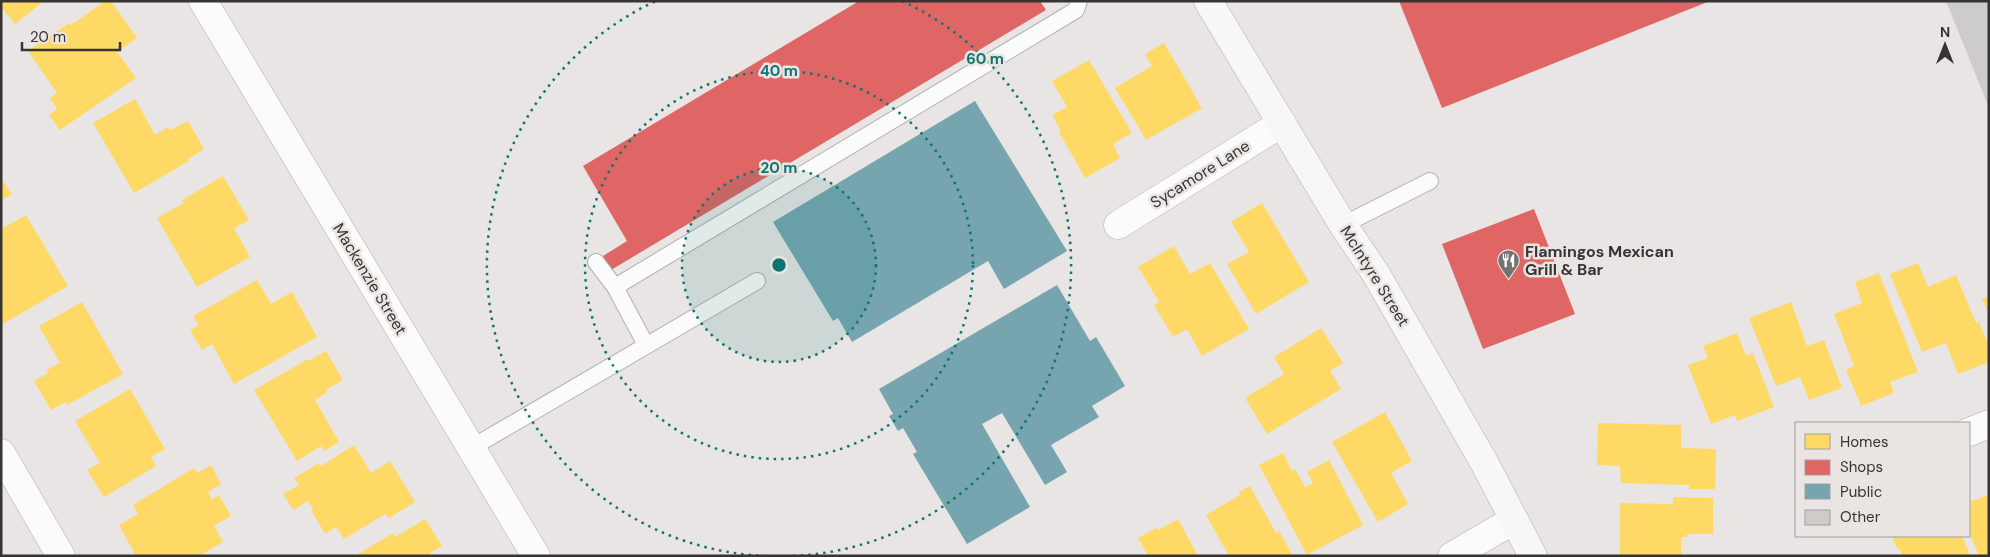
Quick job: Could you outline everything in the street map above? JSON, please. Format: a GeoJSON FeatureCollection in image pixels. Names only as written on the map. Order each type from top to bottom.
{"type":"FeatureCollection","features":[{"type":"Feature","properties":{"kind":"street","name":"Mackenzie Street"},"geometry":{"type":"LineString","coordinates":[[203,1],[536,556]]}},
{"type":"Feature","properties":{"kind":"street","name":"McIntyre Street"},"geometry":{"type":"LineString","coordinates":[[1208,1],[1343,225],[1376,274],[1480,456],[1533,556]]}},
{"type":"Feature","properties":{"kind":"street","name":"Sycamore Lane"},"geometry":{"type":"LineString","coordinates":[[1118,226],[1282,123]]}},
{"type":"Feature","properties":{"kind":"street"},"geometry":{"type":"LineString","coordinates":[[1970,432],[1989,424]]}},
{"type":"Feature","properties":{"kind":"street"},"geometry":{"type":"LineString","coordinates":[[1,453],[61,556]]}},
{"type":"Feature","properties":{"kind":"street"},"geometry":{"type":"LineString","coordinates":[[1452,556],[1514,520]]}},
{"type":"Feature","properties":{"kind":"lane"},"geometry":{"type":"LineString","coordinates":[[615,287],[1076,10],[1079,1]]}},
{"type":"Feature","properties":{"kind":"lane"},"geometry":{"type":"LineString","coordinates":[[1343,225],[1430,181]]}},
{"type":"Feature","properties":{"kind":"lane"},"geometry":{"type":"LineString","coordinates":[[596,262],[615,287],[646,345]]}},
{"type":"Feature","properties":{"kind":"lane"},"geometry":{"type":"LineString","coordinates":[[471,448],[757,281]]}},
{"type":"Feature","properties":{"kind":"building: Homes"},"geometry":{"type":"Polygon","coordinates":[[[1,1],[44,1],[15,24],[1,7],[1,1]]]}},
{"type":"Feature","properties":{"kind":"building: Homes"},"geometry":{"type":"Polygon","coordinates":[[[105,1],[111,1],[137,38],[117,52],[136,78],[60,130],[49,115],[57,109],[50,98],[57,93],[28,51],[69,23],[71,25],[105,1]]]}},
{"type":"Feature","properties":{"kind":"building: Homes"},"geometry":{"type":"Polygon","coordinates":[[[1164,43],[1202,108],[1146,140],[1115,88],[1152,66],[1145,54],[1164,43]]]}},
{"type":"Feature","properties":{"kind":"building: Homes"},"geometry":{"type":"Polygon","coordinates":[[[1089,60],[1132,133],[1113,144],[1120,158],[1085,178],[1059,132],[1061,131],[1052,115],[1067,107],[1052,81],[1089,60]]]}},
{"type":"Feature","properties":{"kind":"building: Homes"},"geometry":{"type":"Polygon","coordinates":[[[135,99],[155,135],[168,127],[170,130],[188,121],[204,149],[188,159],[189,161],[134,193],[93,123],[135,99]]]}},
{"type":"Feature","properties":{"kind":"building: Homes"},"geometry":{"type":"Polygon","coordinates":[[[223,176],[249,220],[234,228],[250,257],[197,287],[157,218],[184,203],[182,200],[223,176]]]}},
{"type":"Feature","properties":{"kind":"building: Homes"},"geometry":{"type":"Polygon","coordinates":[[[1,178],[12,194],[1,201],[1,178]]]}},
{"type":"Feature","properties":{"kind":"building: Homes"},"geometry":{"type":"Polygon","coordinates":[[[1262,203],[1309,282],[1256,314],[1227,264],[1249,252],[1231,222],[1262,203]]]}},
{"type":"Feature","properties":{"kind":"building: Homes"},"geometry":{"type":"Polygon","coordinates":[[[26,215],[68,286],[1,325],[1,229],[26,215]]]}},
{"type":"Feature","properties":{"kind":"building: Homes"},"geometry":{"type":"Polygon","coordinates":[[[1174,246],[1190,274],[1210,263],[1249,329],[1202,356],[1187,329],[1173,337],[1154,305],[1159,302],[1138,267],[1174,246]]]}},
{"type":"Feature","properties":{"kind":"building: Homes"},"geometry":{"type":"Polygon","coordinates":[[[1918,263],[1928,287],[1956,275],[1976,323],[1979,322],[1989,346],[1989,362],[1958,374],[1946,343],[1922,352],[1890,274],[1918,263]]]}},
{"type":"Feature","properties":{"kind":"building: Homes"},"geometry":{"type":"Polygon","coordinates":[[[1879,273],[1918,372],[1890,382],[1894,393],[1861,406],[1846,370],[1854,366],[1834,314],[1862,303],[1855,282],[1879,273]]]}},
{"type":"Feature","properties":{"kind":"building: Homes"},"geometry":{"type":"Polygon","coordinates":[[[257,280],[271,304],[292,292],[317,337],[234,384],[212,344],[202,350],[190,330],[199,325],[193,316],[257,280]]]}},
{"type":"Feature","properties":{"kind":"building: Homes"},"geometry":{"type":"Polygon","coordinates":[[[1989,296],[1989,315],[1982,299],[1989,296]]]}},
{"type":"Feature","properties":{"kind":"building: Homes"},"geometry":{"type":"Polygon","coordinates":[[[82,302],[123,374],[67,405],[65,402],[51,410],[34,381],[48,373],[47,370],[60,363],[39,326],[82,302]]]}},
{"type":"Feature","properties":{"kind":"building: Homes"},"geometry":{"type":"Polygon","coordinates":[[[1791,302],[1807,346],[1824,340],[1842,388],[1809,400],[1800,377],[1776,386],[1749,318],[1791,302]]]}},
{"type":"Feature","properties":{"kind":"building: Homes"},"geometry":{"type":"Polygon","coordinates":[[[1321,328],[1343,363],[1330,371],[1341,389],[1267,434],[1245,398],[1284,374],[1274,357],[1321,328]]]}},
{"type":"Feature","properties":{"kind":"building: Homes"},"geometry":{"type":"Polygon","coordinates":[[[1737,333],[1746,356],[1753,353],[1774,407],[1737,421],[1735,415],[1711,424],[1688,365],[1708,358],[1703,346],[1737,333]]]}},
{"type":"Feature","properties":{"kind":"building: Homes"},"geometry":{"type":"Polygon","coordinates":[[[326,351],[343,380],[326,390],[327,392],[315,400],[339,442],[324,451],[321,446],[297,461],[254,390],[308,359],[308,361],[326,351]]]}},
{"type":"Feature","properties":{"kind":"building: Homes"},"geometry":{"type":"Polygon","coordinates":[[[130,389],[165,449],[151,457],[156,466],[104,497],[87,470],[100,463],[75,421],[130,389]]]}},
{"type":"Feature","properties":{"kind":"building: Homes"},"geometry":{"type":"Polygon","coordinates":[[[1385,412],[1412,461],[1391,473],[1408,504],[1378,522],[1332,442],[1385,412]]]}},
{"type":"Feature","properties":{"kind":"building: Homes"},"geometry":{"type":"Polygon","coordinates":[[[1598,423],[1681,425],[1681,448],[1716,449],[1715,489],[1689,489],[1689,485],[1621,483],[1620,466],[1597,465],[1598,423]]]}},
{"type":"Feature","properties":{"kind":"building: Homes"},"geometry":{"type":"Polygon","coordinates":[[[354,445],[371,473],[390,461],[415,502],[389,518],[385,514],[344,539],[336,527],[325,534],[308,501],[293,510],[283,494],[299,485],[294,478],[319,463],[321,466],[354,445]]]}},
{"type":"Feature","properties":{"kind":"building: Homes"},"geometry":{"type":"Polygon","coordinates":[[[1283,453],[1292,471],[1295,469],[1305,487],[1313,483],[1307,472],[1329,460],[1363,525],[1307,555],[1259,465],[1283,453]]]}},
{"type":"Feature","properties":{"kind":"building: Homes"},"geometry":{"type":"Polygon","coordinates":[[[211,465],[221,484],[208,492],[212,500],[219,495],[231,516],[214,526],[223,542],[199,556],[136,556],[119,525],[138,514],[133,505],[194,468],[197,473],[211,465]]]}},
{"type":"Feature","properties":{"kind":"building: Homes"},"geometry":{"type":"Polygon","coordinates":[[[1250,486],[1276,533],[1279,531],[1293,556],[1229,556],[1206,515],[1240,495],[1239,492],[1250,486]]]}},
{"type":"Feature","properties":{"kind":"building: Homes"},"geometry":{"type":"Polygon","coordinates":[[[1989,495],[1989,556],[1979,556],[1970,534],[1970,502],[1989,495]]]}},
{"type":"Feature","properties":{"kind":"building: Homes"},"geometry":{"type":"Polygon","coordinates":[[[1673,497],[1713,498],[1713,534],[1687,534],[1687,537],[1681,537],[1681,556],[1620,556],[1620,503],[1673,504],[1673,497]]]}},
{"type":"Feature","properties":{"kind":"building: Homes"},"geometry":{"type":"Polygon","coordinates":[[[425,519],[442,546],[430,553],[431,556],[355,556],[393,533],[395,537],[425,519]]]}},
{"type":"Feature","properties":{"kind":"building: Homes"},"geometry":{"type":"Polygon","coordinates":[[[1178,519],[1198,556],[1148,556],[1138,538],[1178,519]]]}},
{"type":"Feature","properties":{"kind":"building: Homes"},"geometry":{"type":"Polygon","coordinates":[[[1892,537],[1962,537],[1970,556],[1902,556],[1900,549],[1898,550],[1892,537]]]}},
{"type":"Feature","properties":{"kind":"building: Shops"},"geometry":{"type":"Polygon","coordinates":[[[859,1],[1040,1],[1046,10],[611,270],[603,256],[627,241],[583,166],[859,1]]]}},
{"type":"Feature","properties":{"kind":"building: Shops"},"geometry":{"type":"Polygon","coordinates":[[[1399,1],[1710,1],[1442,108],[1399,1]]]}},
{"type":"Feature","properties":{"kind":"building: Shops","name":"Flamingos Mexican Grill & Bar"},"geometry":{"type":"Polygon","coordinates":[[[1534,209],[1575,314],[1483,349],[1442,244],[1534,209]]]}},
{"type":"Feature","properties":{"kind":"building: Public"},"geometry":{"type":"Polygon","coordinates":[[[975,101],[1067,251],[1004,289],[988,261],[852,342],[838,318],[833,321],[773,222],[975,101]]]}},
{"type":"Feature","properties":{"kind":"building: Public"},"geometry":{"type":"Polygon","coordinates":[[[1057,285],[1090,341],[1096,337],[1125,386],[1092,406],[1099,417],[1051,445],[1067,472],[1045,485],[1002,413],[982,424],[1030,507],[967,544],[913,454],[917,452],[903,428],[898,431],[889,416],[893,414],[879,389],[1057,285]]]}},
{"type":"Feature","properties":{"kind":"building: Other"},"geometry":{"type":"Polygon","coordinates":[[[1946,1],[1989,1],[1989,108],[1946,1]]]}},
{"type":"Feature","properties":{"kind":"place","name":"Flamingos Mexican Grill & Bar"},"geometry":{"type":"Point","coordinates":[1509,279]}}]}
